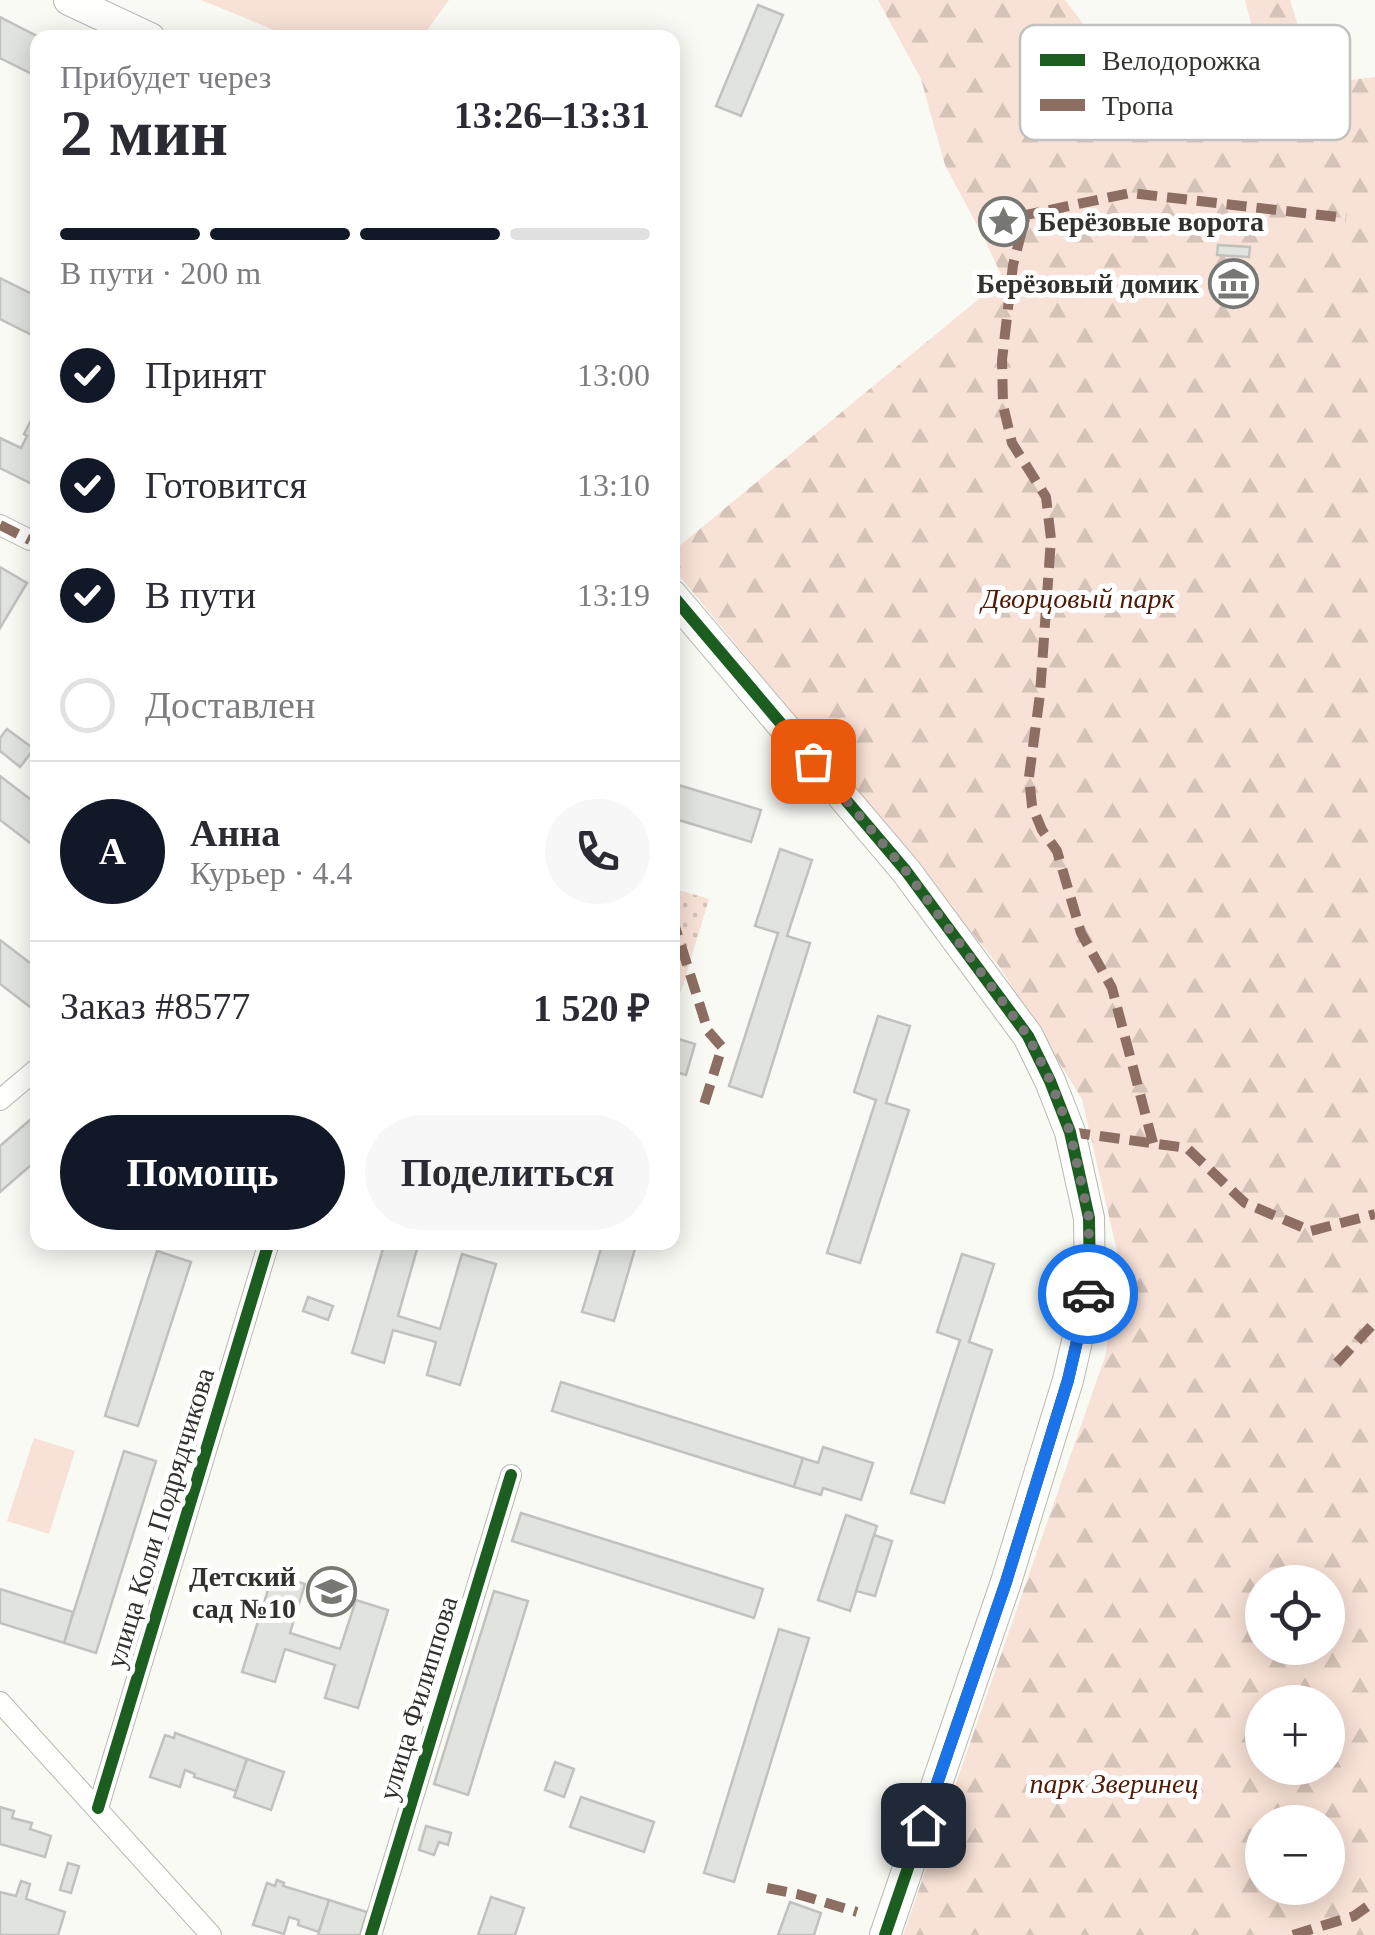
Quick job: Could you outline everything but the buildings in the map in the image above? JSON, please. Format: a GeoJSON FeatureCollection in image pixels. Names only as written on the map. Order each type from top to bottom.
{"type":"FeatureCollection","features":[{"type":"Feature","properties":{"kind":"street"},"geometry":{"type":"LineString","coordinates":[[69,0],[133,30]]}},
{"type":"Feature","properties":{"kind":"street"},"geometry":{"type":"LineString","coordinates":[[0,526],[30,540]]}},
{"type":"Feature","properties":{"kind":"street"},"geometry":{"type":"LineString","coordinates":[[680,604],[906,871],[1028,1036],[1070,1132],[1089,1218],[1090,1285],[1068,1380],[1006,1582],[885,1935]]}},
{"type":"Feature","properties":{"kind":"street"},"geometry":{"type":"LineString","coordinates":[[0,1100],[30,1075]]}},
{"type":"Feature","properties":{"kind":"street","name":"улица Коли Подрядчикова"},"geometry":{"type":"LineString","coordinates":[[98,1808],[267,1250]]}},
{"type":"Feature","properties":{"kind":"street","name":"улица Филиппова"},"geometry":{"type":"LineString","coordinates":[[371,1935],[511,1475]]}},
{"type":"Feature","properties":{"kind":"street"},"geometry":{"type":"LineString","coordinates":[[0,1702],[211,1935]]}},
{"type":"Feature","properties":{"kind":"green space"},"geometry":{"type":"Polygon","coordinates":[[[201,0],[449,0],[427,30],[274,30],[201,0]]]}},
{"type":"Feature","properties":{"kind":"green space","name":"Дворцовый парк"},"geometry":{"type":"Polygon","coordinates":[[[878,0],[1065,0],[1084,25],[1020,25],[1020,140],[1350,140],[1350,80],[1375,77],[1375,1935],[903,1935],[1106,1354],[1117,1251],[1082,1099],[999,966],[680,577],[680,545],[1003,279],[945,165],[921,79],[878,0]]]}},
{"type":"Feature","properties":{"kind":"green space","name":"Дворцовый парк"},"geometry":{"type":"Polygon","coordinates":[[[1245,0],[1290,0],[1298,25],[1251,25],[1245,0]]]}},
{"type":"Feature","properties":{"kind":"green space"},"geometry":{"type":"Polygon","coordinates":[[[680,890],[709,899],[680,992],[680,890]]]}},
{"type":"Feature","properties":{"kind":"green space"},"geometry":{"type":"Polygon","coordinates":[[[34,1438],[75,1451],[49,1534],[7,1521],[34,1438]]]}},
{"type":"Feature","properties":{"kind":"marked path"},"geometry":{"type":"LineString","coordinates":[[1153,1143],[1112,988],[1081,933],[1057,851],[1032,806],[1029,777],[1040,694],[1051,539],[1046,497],[1012,443],[1003,405],[1002,360],[1013,265],[1026,215],[1130,193],[1346,218]]}},
{"type":"Feature","properties":{"kind":"marked path"},"geometry":{"type":"LineString","coordinates":[[0,525],[30,540]]}},
{"type":"Feature","properties":{"kind":"marked path"},"geometry":{"type":"LineString","coordinates":[[680,942],[708,1031],[722,1047],[702,1111]]}},
{"type":"Feature","properties":{"kind":"marked path"},"geometry":{"type":"LineString","coordinates":[[1070,1132],[1187,1148],[1245,1203],[1311,1231],[1375,1214]]}},
{"type":"Feature","properties":{"kind":"marked path"},"geometry":{"type":"LineString","coordinates":[[1337,1363],[1375,1322]]}},
{"type":"Feature","properties":{"kind":"marked path"},"geometry":{"type":"LineString","coordinates":[[767,1888],[857,1912]]}},
{"type":"Feature","properties":{"kind":"marked path"},"geometry":{"type":"LineString","coordinates":[[1293,1935],[1354,1916],[1375,1901]]}},
{"type":"Feature","properties":{"kind":"cycle path"},"geometry":{"type":"LineString","coordinates":[[680,604],[906,871],[1028,1036],[1070,1132],[1089,1218],[1090,1285],[1068,1380],[1006,1582],[885,1935]]}},
{"type":"Feature","properties":{"kind":"cycle path"},"geometry":{"type":"LineString","coordinates":[[98,1808],[267,1250]]}},
{"type":"Feature","properties":{"kind":"cycle path"},"geometry":{"type":"LineString","coordinates":[[371,1935],[511,1475]]}},
{"type":"Feature","properties":{"kind":"way so far"},"geometry":{"type":"LineString","coordinates":[[813,761],[906,871],[1028,1036],[1070,1132],[1089,1218],[1088,1294]]}},
{"type":"Feature","properties":{"kind":"place","name":"Берёзовые ворота"},"geometry":{"type":"Point","coordinates":[1003,221]}},
{"type":"Feature","properties":{"kind":"place","name":"Берёзовый домик"},"geometry":{"type":"Point","coordinates":[1234,283]}},
{"type":"Feature","properties":{"kind":"place","name":"Детский сад №10"},"geometry":{"type":"Point","coordinates":[331,1592]}},
{"type":"Feature","properties":{"kind":"route"},"geometry":{"type":"LineString","coordinates":[[923,1825],[1006,1582],[1068,1380],[1088,1294]]}},
{"type":"Feature","properties":{"kind":"park label","name":"парк Зверинец"},"geometry":{"type":"Point","coordinates":[1114,1783]}}]}
